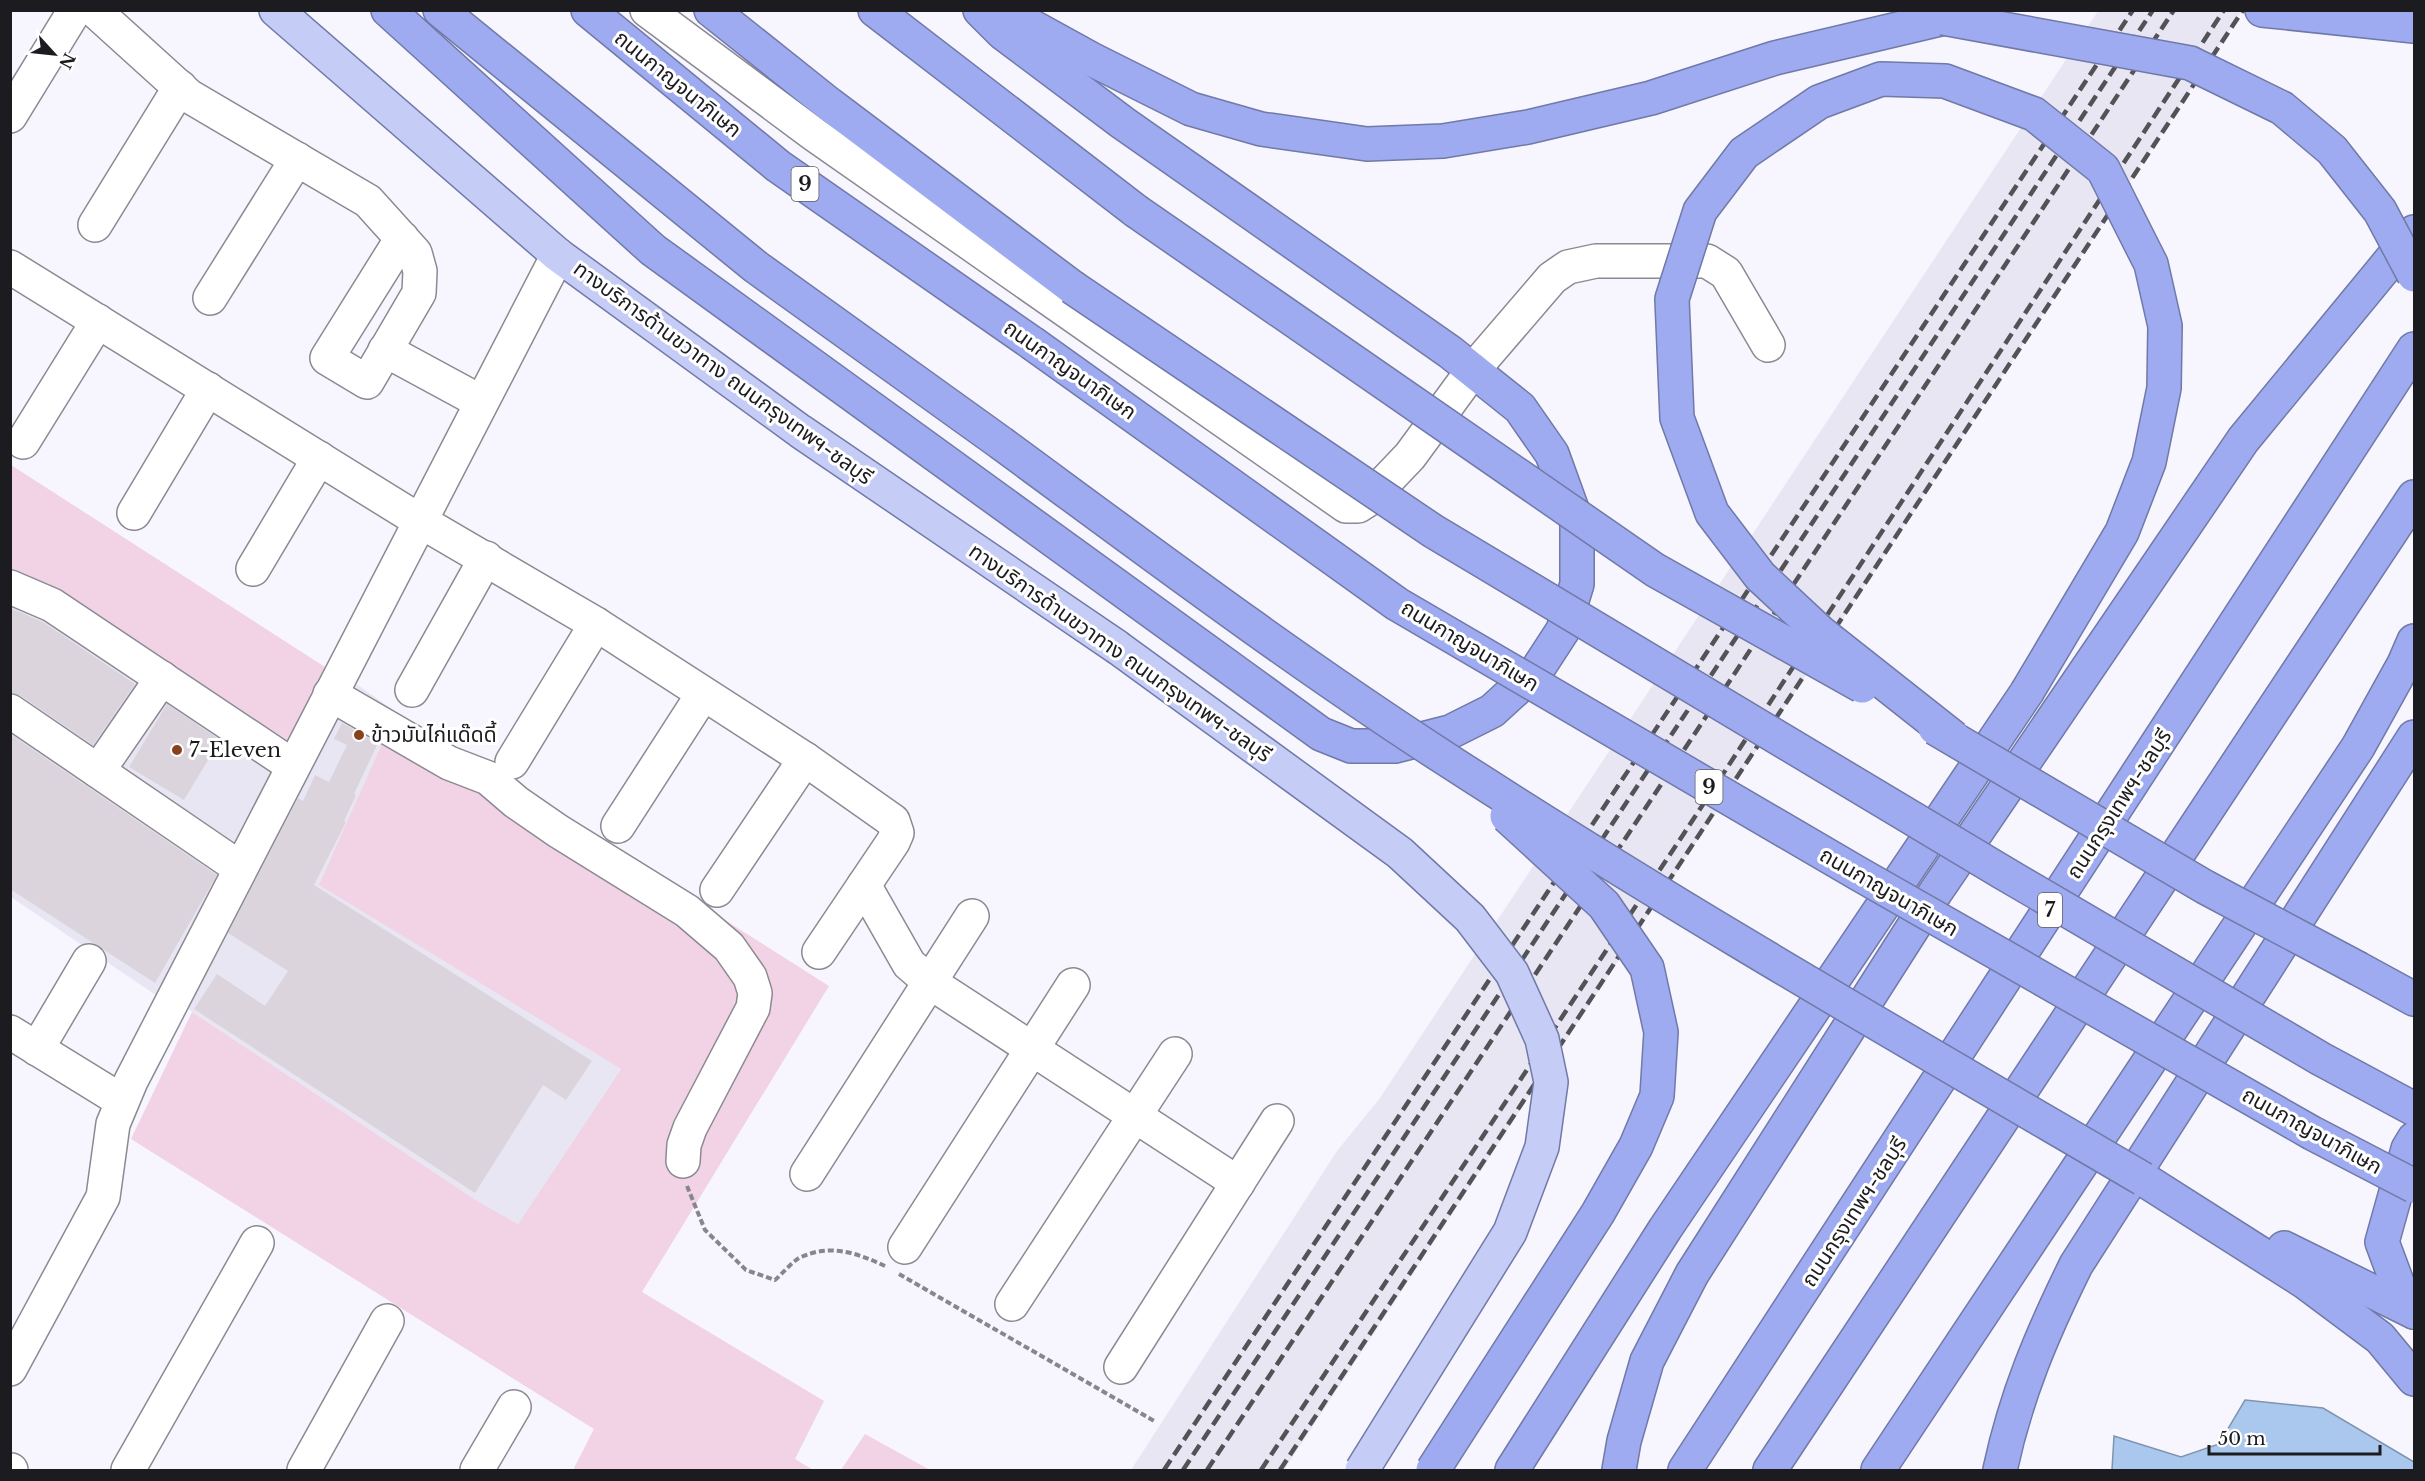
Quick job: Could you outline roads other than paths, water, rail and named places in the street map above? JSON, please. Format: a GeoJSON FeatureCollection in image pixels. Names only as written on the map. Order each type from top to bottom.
{"type":"FeatureCollection","features":[{"type":"Feature","properties":{"kind":"highway"},"geometry":{"type":"LineString","coordinates":[[388,10],[653,250],[1321,734],[1351,746],[1395,746],[1450,732],[1492,711],[1537,670],[1566,621],[1577,584],[1577,523],[1552,454],[1520,408],[1450,351],[1123,123],[1003,33],[980,10]]}},
{"type":"Feature","properties":{"kind":"highway"},"geometry":{"type":"LineString","coordinates":[[440,10],[756,267],[1276,644],[1445,759],[1719,931],[2143,1179],[2333,1303],[2380,1338],[2415,1379]]}},
{"type":"Feature","properties":{"kind":"highway","name":"ถนนกาญจนาภิเษก"},"geometry":{"type":"LineString","coordinates":[[588,10],[778,166],[1397,604],[1889,892],[2312,1132],[2415,1186]]}},
{"type":"Feature","properties":{"kind":"highway"},"geometry":{"type":"LineString","coordinates":[[711,10],[829,104],[1072,287],[1433,531],[2002,873],[2321,1059],[2415,1108]]}},
{"type":"Feature","properties":{"kind":"highway"},"geometry":{"type":"LineString","coordinates":[[875,10],[1136,211],[1654,570],[1954,738],[2205,887],[2415,999]]}},
{"type":"Feature","properties":{"kind":"highway"},"geometry":{"type":"LineString","coordinates":[[1002,10],[1091,59],[1191,109],[1261,129],[1367,144],[1443,141],[1528,127],[1651,98],[1775,58],[1978,10]]}},
{"type":"Feature","properties":{"kind":"highway"},"geometry":{"type":"LineString","coordinates":[[2262,10],[2415,26]]}},
{"type":"Feature","properties":{"kind":"highway"},"geometry":{"type":"LineString","coordinates":[[1943,18],[2190,63],[2282,108],[2332,150],[2373,202],[2415,275]]}},
{"type":"Feature","properties":{"kind":"highway"},"geometry":{"type":"LineString","coordinates":[[1512,1470],[1665,1229],[2027,692],[2122,532],[2149,462],[2164,388],[2165,326],[2151,264],[2103,169],[2034,114],[1945,81],[1881,79],[1819,102],[1744,153],[1700,211],[1672,299],[1677,418],[1712,513],[1760,576],[1821,633],[1954,738]]}},
{"type":"Feature","properties":{"kind":"highway"},"geometry":{"type":"LineString","coordinates":[[1619,1470],[1624,1441],[1647,1361],[1692,1274],[1935,893],[2243,440],[2415,232]]}},
{"type":"Feature","properties":{"kind":"highway","name":"ถนนกรุงเทพฯ-ชลบุรี"},"geometry":{"type":"LineString","coordinates":[[1685,1470],[2415,349]]}},
{"type":"Feature","properties":{"kind":"highway"},"geometry":{"type":"LineString","coordinates":[[1770,1470],[2415,497]]}},
{"type":"Feature","properties":{"kind":"highway"},"geometry":{"type":"LineString","coordinates":[[1878,1470],[2358,747],[2415,641]]}},
{"type":"Feature","properties":{"kind":"highway"},"geometry":{"type":"LineString","coordinates":[[2000,1470],[2011,1418],[2039,1342],[2076,1265],[2415,737]]}},
{"type":"Feature","properties":{"kind":"highway"},"geometry":{"type":"LineString","coordinates":[[1432,1470],[1598,1214],[1636,1146],[1657,1096],[1662,1032],[1647,968],[1604,905],[1445,759]]}},
{"type":"Feature","properties":{"kind":"highway"},"geometry":{"type":"LineString","coordinates":[[2415,1139],[2408,1149],[2382,1242],[2401,1293],[2415,1312]]}},
{"type":"Feature","properties":{"kind":"highway"},"geometry":{"type":"LineString","coordinates":[[2143,1179],[2415,1312]]}},
{"type":"Feature","properties":{"kind":"main road","name":"ทางบริการด้านขวาทาง ถนนกรุงเทพฯ-ชลบุรี"},"geometry":{"type":"LineString","coordinates":[[276,10],[558,255],[800,431],[1117,647],[1408,861],[1470,918],[1512,973],[1542,1039],[1551,1082],[1542,1147],[1510,1232],[1362,1470]]}},
{"type":"Feature","properties":{"kind":"street"},"geometry":{"type":"LineString","coordinates":[[10,116],[75,10]]}},
{"type":"Feature","properties":{"kind":"street"},"geometry":{"type":"LineString","coordinates":[[94,10],[189,96],[368,201],[402,238],[415,253],[420,271],[419,293],[367,382],[327,358],[402,238]]}},
{"type":"Feature","properties":{"kind":"street"},"geometry":{"type":"LineString","coordinates":[[647,10],[815,135],[1346,506],[1358,506],[1369,499],[1410,456],[1473,370],[1552,278],[1568,267],[1596,261],[1707,261],[1726,273],[1768,345]]}},
{"type":"Feature","properties":{"kind":"street"},"geometry":{"type":"LineString","coordinates":[[95,225],[180,87]]}},
{"type":"Feature","properties":{"kind":"street"},"geometry":{"type":"LineString","coordinates":[[210,298],[297,159]]}},
{"type":"Feature","properties":{"kind":"street"},"geometry":{"type":"LineString","coordinates":[[10,1369],[103,1197],[113,1124],[122,1101],[330,693],[558,255]]}},
{"type":"Feature","properties":{"kind":"street"},"geometry":{"type":"LineString","coordinates":[[10,267],[420,521],[596,624],[805,759],[893,821],[897,833],[893,842],[819,952]]}},
{"type":"Feature","properties":{"kind":"street"},"geometry":{"type":"LineString","coordinates":[[23,442],[98,321]]}},
{"type":"Feature","properties":{"kind":"street"},"geometry":{"type":"LineString","coordinates":[[386,350],[481,402]]}},
{"type":"Feature","properties":{"kind":"street"},"geometry":{"type":"LineString","coordinates":[[134,513],[208,389]]}},
{"type":"Feature","properties":{"kind":"street"},"geometry":{"type":"LineString","coordinates":[[253,569],[319,458]]}},
{"type":"Feature","properties":{"kind":"street"},"geometry":{"type":"LineString","coordinates":[[412,690],[486,558]]}},
{"type":"Feature","properties":{"kind":"street"},"geometry":{"type":"LineString","coordinates":[[10,587],[52,605],[293,766]]}},
{"type":"Feature","properties":{"kind":"street"},"geometry":{"type":"LineString","coordinates":[[512,762],[596,624]]}},
{"type":"Feature","properties":{"kind":"street"},"geometry":{"type":"LineString","coordinates":[[98,771],[162,678]]}},
{"type":"Feature","properties":{"kind":"street"},"geometry":{"type":"LineString","coordinates":[[330,693],[449,763],[488,778],[516,802],[558,831],[687,911],[729,947],[750,977],[755,993],[753,1008],[690,1128],[683,1161]]}},
{"type":"Feature","properties":{"kind":"street"},"geometry":{"type":"LineString","coordinates":[[618,826],[703,694]]}},
{"type":"Feature","properties":{"kind":"street"},"geometry":{"type":"LineString","coordinates":[[10,711],[240,868]]}},
{"type":"Feature","properties":{"kind":"street"},"geometry":{"type":"LineString","coordinates":[[717,890],[805,759]]}},
{"type":"Feature","properties":{"kind":"street"},"geometry":{"type":"LineString","coordinates":[[864,885],[909,964],[931,983],[1238,1184]]}},
{"type":"Feature","properties":{"kind":"street"},"geometry":{"type":"LineString","coordinates":[[807,1174],[972,916]]}},
{"type":"Feature","properties":{"kind":"street"},"geometry":{"type":"LineString","coordinates":[[89,962],[24,1040],[122,1101]]}},
{"type":"Feature","properties":{"kind":"street"},"geometry":{"type":"LineString","coordinates":[[905,1247],[1033,1050],[1072,985]]}},
{"type":"Feature","properties":{"kind":"street"},"geometry":{"type":"LineString","coordinates":[[1012,1304],[1175,1054]]}},
{"type":"Feature","properties":{"kind":"street"},"geometry":{"type":"LineString","coordinates":[[1121,1367],[1277,1121]]}},
{"type":"Feature","properties":{"kind":"street"},"geometry":{"type":"LineString","coordinates":[[128,1470],[257,1243]]}},
{"type":"Feature","properties":{"kind":"street"},"geometry":{"type":"LineString","coordinates":[[304,1470],[387,1321]]}},
{"type":"Feature","properties":{"kind":"street"},"geometry":{"type":"LineString","coordinates":[[477,1470],[514,1407]]}},
{"type":"Feature","properties":{"kind":"water"},"geometry":{"type":"Polygon","coordinates":[[[2245,1400],[2323,1408],[2414,1462],[2414,1470],[2112,1470],[2114,1436],[2181,1457],[2219,1444],[2245,1400]]]}},
{"type":"Feature","properties":{"kind":"railway"},"geometry":{"type":"LineString","coordinates":[[1164,1470],[2133,10]]}},
{"type":"Feature","properties":{"kind":"railway"},"geometry":{"type":"LineString","coordinates":[[1183,1470],[2153,10]]}},
{"type":"Feature","properties":{"kind":"railway"},"geometry":{"type":"LineString","coordinates":[[1207,1470],[2174,10]]}},
{"type":"Feature","properties":{"kind":"railway"},"geometry":{"type":"LineString","coordinates":[[1261,1470],[1683,835],[2224,10]]}},
{"type":"Feature","properties":{"kind":"railway"},"geometry":{"type":"LineString","coordinates":[[1280,1470],[2243,10]]}},
{"type":"Feature","properties":{"kind":"place","name":"ข้าวมันไก่แด๊ดดี้"},"geometry":{"type":"Point","coordinates":[359,735]}},
{"type":"Feature","properties":{"kind":"place","name":"7-Eleven"},"geometry":{"type":"Point","coordinates":[177,750]}}]}
